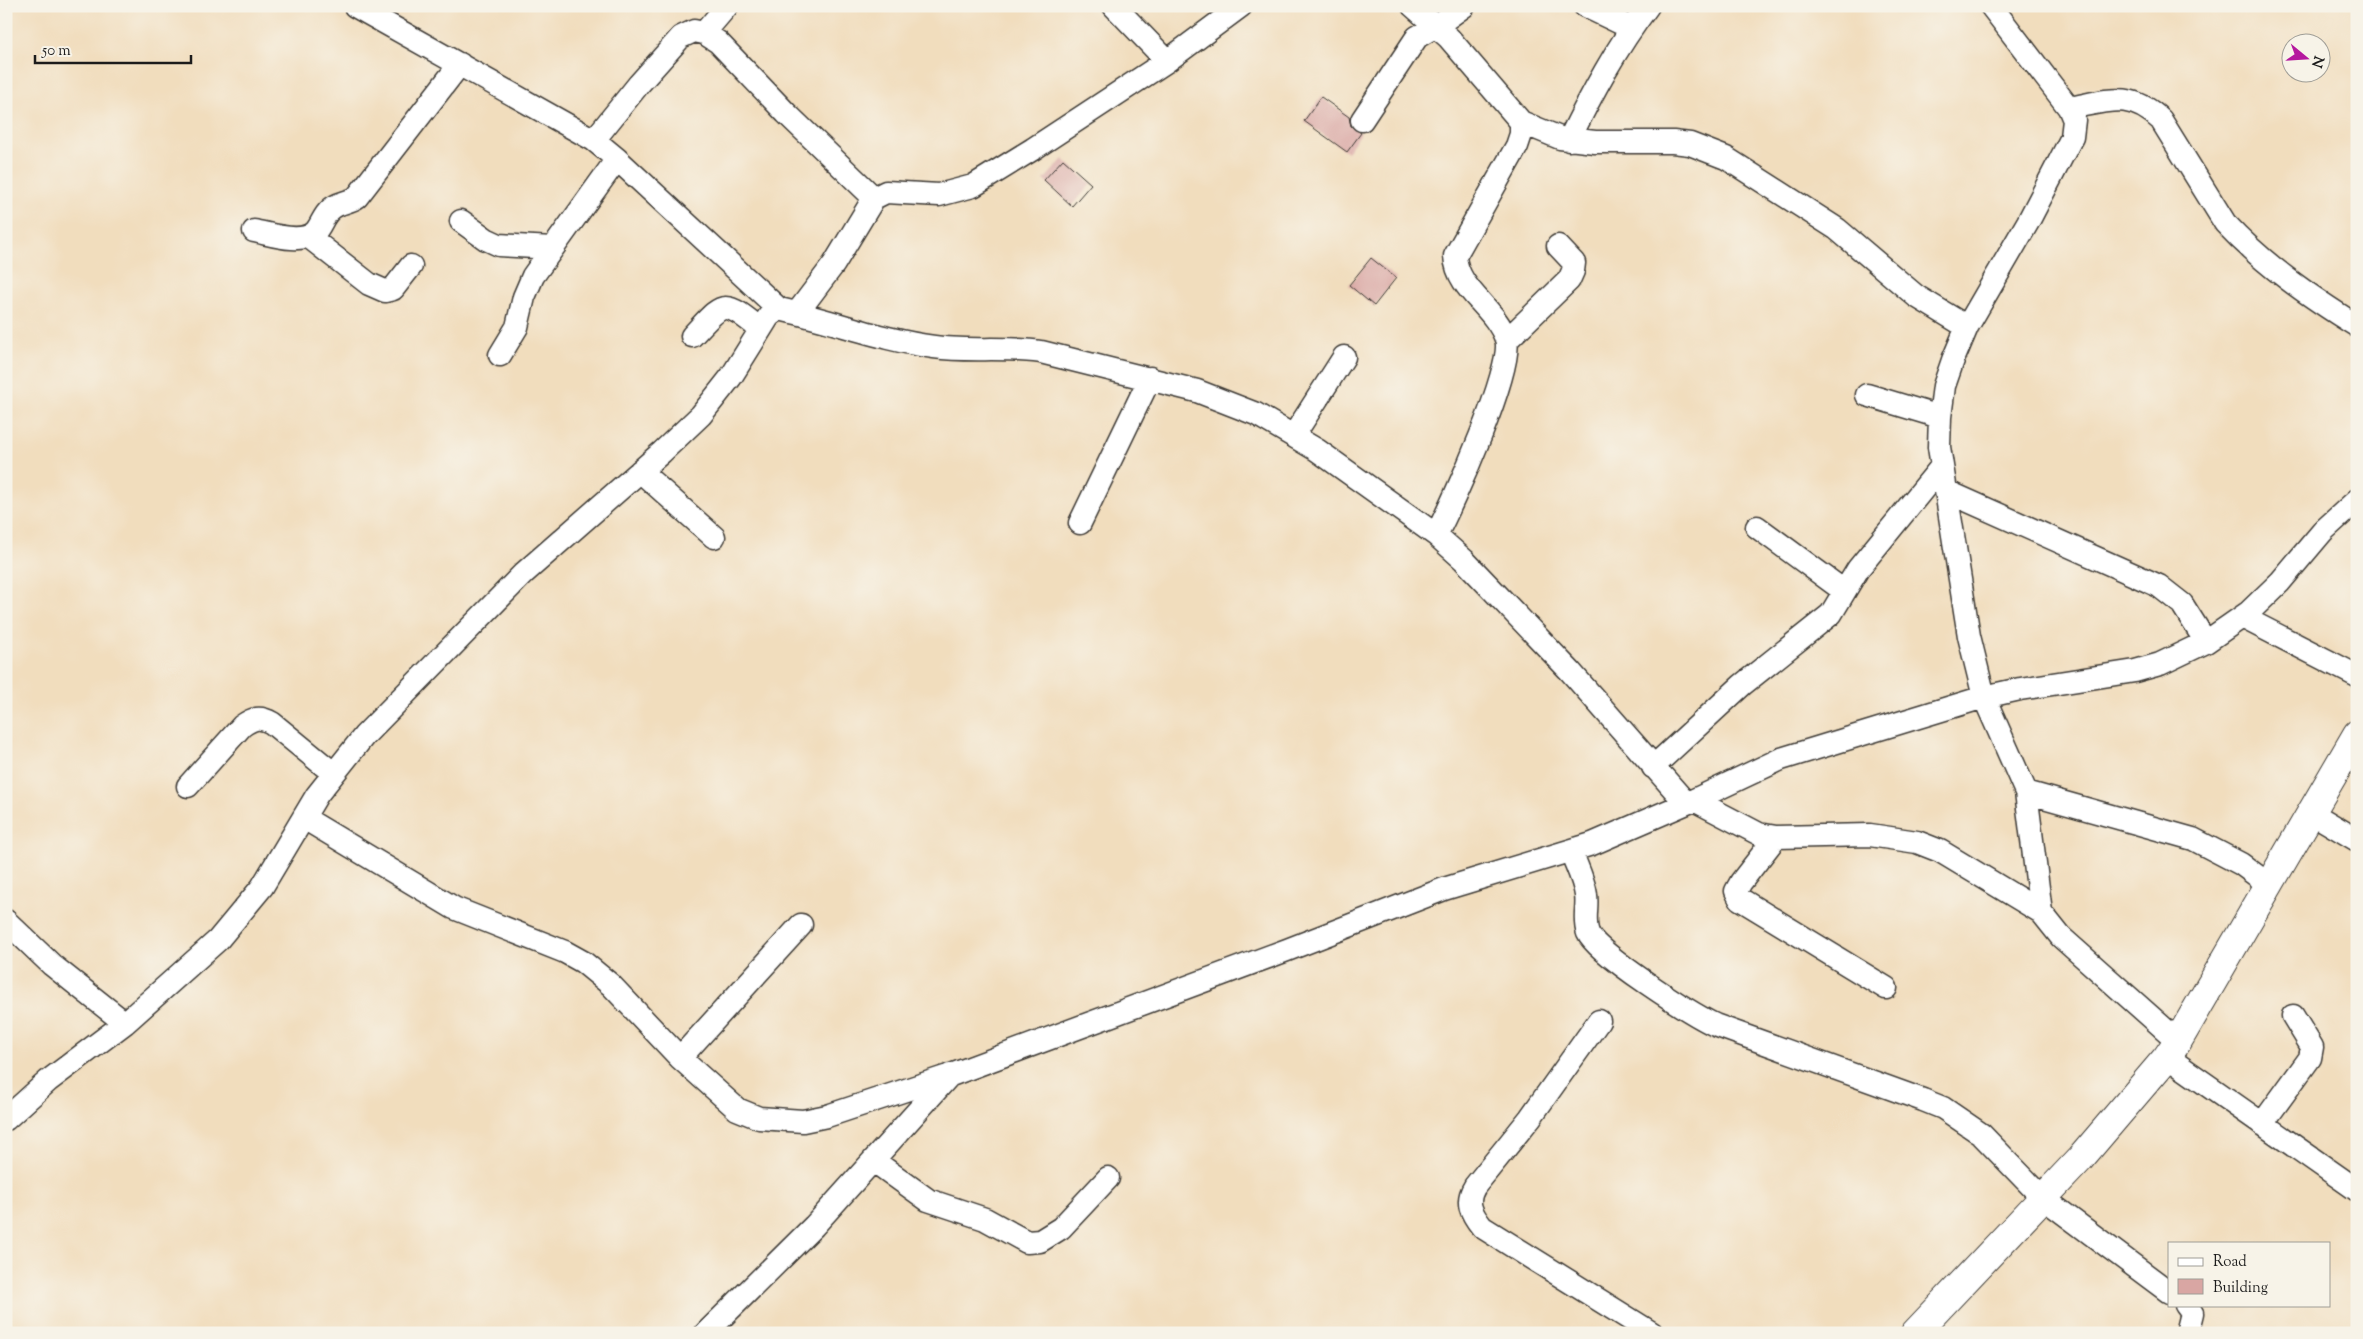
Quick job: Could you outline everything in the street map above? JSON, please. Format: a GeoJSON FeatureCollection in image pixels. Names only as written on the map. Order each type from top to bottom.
{"type":"FeatureCollection","features":[{"type":"Feature","properties":{"kind":"main road"},"geometry":{"type":"LineString","coordinates":[[1915,1333],[2043,1198],[2147,1082],[2173,1049],[2357,734]]}},
{"type":"Feature","properties":{"kind":"street"},"geometry":{"type":"LineString","coordinates":[[355,6],[594,140],[618,159],[788,311],[879,336],[936,348],[1018,348],[1150,378],[1197,391],[1231,404],[1256,414],[1294,435],[1436,535],[1464,560],[1570,671],[1653,766],[1690,802],[1759,834],[1776,837],[1870,835],[1917,842],[1940,851],[2041,912],[2061,937],[2173,1049],[2262,1124],[2357,1190]]}},
{"type":"Feature","properties":{"kind":"street"},"geometry":{"type":"LineString","coordinates":[[704,32],[727,6]]}},
{"type":"Feature","properties":{"kind":"street"},"geometry":{"type":"LineString","coordinates":[[1114,6],[1166,61]]}},
{"type":"Feature","properties":{"kind":"street"},"geometry":{"type":"LineString","coordinates":[[6,1119],[48,1081],[125,1023],[218,940],[262,887],[333,773],[364,736],[524,573],[685,430],[716,398],[769,316],[788,311],[834,264],[874,198],[886,192],[939,195],[973,186],[1033,149],[1166,61],[1241,6]]}},
{"type":"Feature","properties":{"kind":"street"},"geometry":{"type":"LineString","coordinates":[[1413,6],[1436,26],[1521,122],[1548,134],[1569,140],[1673,142],[1690,144],[1726,158],[1837,229],[1916,296],[1967,326]]}},
{"type":"Feature","properties":{"kind":"street"},"geometry":{"type":"LineString","coordinates":[[1362,120],[1410,45],[1423,32],[1436,26],[1464,6]]}},
{"type":"Feature","properties":{"kind":"street"},"geometry":{"type":"LineString","coordinates":[[1584,6],[1631,28]]}},
{"type":"Feature","properties":{"kind":"street"},"geometry":{"type":"LineString","coordinates":[[1569,140],[1594,89],[1631,28],[1648,6]]}},
{"type":"Feature","properties":{"kind":"street"},"geometry":{"type":"LineString","coordinates":[[1991,6],[2069,108],[2074,120],[2072,137],[2028,222],[1967,326],[1944,386],[1940,416],[1939,447],[1969,636],[1984,697],[2026,792],[2041,912]]}},
{"type":"Feature","properties":{"kind":"street"},"geometry":{"type":"LineString","coordinates":[[594,140],[639,84],[682,37],[694,31],[704,32],[718,42],[786,113],[874,198]]}},
{"type":"Feature","properties":{"kind":"street"},"geometry":{"type":"LineString","coordinates":[[309,237],[316,231],[329,210],[336,205],[350,202],[357,197],[460,64]]}},
{"type":"Feature","properties":{"kind":"street"},"geometry":{"type":"LineString","coordinates":[[2069,108],[2115,100],[2132,100],[2149,109],[2161,120],[2225,223],[2239,238],[2283,277],[2357,326]]}},
{"type":"Feature","properties":{"kind":"street"},"geometry":{"type":"LineString","coordinates":[[1507,340],[1495,319],[1461,278],[1456,268],[1455,256],[1517,146],[1521,134],[1521,122]]}},
{"type":"Feature","properties":{"kind":"street"},"geometry":{"type":"LineString","coordinates":[[500,355],[517,326],[524,297],[533,276],[618,159]]}},
{"type":"Feature","properties":{"kind":"street"},"geometry":{"type":"LineString","coordinates":[[461,221],[486,240],[499,245],[553,248]]}},
{"type":"Feature","properties":{"kind":"street"},"geometry":{"type":"LineString","coordinates":[[254,231],[309,237],[369,284],[385,291],[393,289],[411,266]]}},
{"type":"Feature","properties":{"kind":"street"},"geometry":{"type":"LineString","coordinates":[[1436,535],[1455,499],[1475,450],[1502,372],[1507,340],[1568,280],[1573,271],[1574,262],[1558,246]]}},
{"type":"Feature","properties":{"kind":"street"},"geometry":{"type":"LineString","coordinates":[[692,336],[717,310],[725,307],[732,308],[740,313],[760,329]]}},
{"type":"Feature","properties":{"kind":"street"},"geometry":{"type":"LineString","coordinates":[[1294,435],[1344,356]]}},
{"type":"Feature","properties":{"kind":"street"},"geometry":{"type":"LineString","coordinates":[[1080,523],[1150,378]]}},
{"type":"Feature","properties":{"kind":"street"},"geometry":{"type":"LineString","coordinates":[[1866,395],[1940,416]]}},
{"type":"Feature","properties":{"kind":"street"},"geometry":{"type":"LineString","coordinates":[[1653,766],[1765,666],[1831,614],[1858,569],[1942,466]]}},
{"type":"Feature","properties":{"kind":"street"},"geometry":{"type":"LineString","coordinates":[[640,471],[714,537]]}},
{"type":"Feature","properties":{"kind":"street"},"geometry":{"type":"LineString","coordinates":[[1946,491],[2159,586],[2182,604],[2206,642]]}},
{"type":"Feature","properties":{"kind":"street"},"geometry":{"type":"LineString","coordinates":[[304,818],[454,908],[565,952],[583,962],[611,985],[680,1058],[737,1109],[759,1118],[803,1122],[827,1116],[951,1075],[1287,950],[1444,889],[1571,851],[1690,802],[1781,759],[1984,697],[2020,689],[2135,671],[2168,661],[2206,642],[2242,617],[2280,582],[2323,531],[2357,500]]}},
{"type":"Feature","properties":{"kind":"street"},"geometry":{"type":"LineString","coordinates":[[1757,527],[1844,591]]}},
{"type":"Feature","properties":{"kind":"street"},"geometry":{"type":"LineString","coordinates":[[2242,617],[2357,676]]}},
{"type":"Feature","properties":{"kind":"street"},"geometry":{"type":"LineString","coordinates":[[188,786],[242,726],[253,718],[264,718],[272,723],[333,773]]}},
{"type":"Feature","properties":{"kind":"street"},"geometry":{"type":"LineString","coordinates":[[2026,792],[2193,839],[2241,864],[2268,884]]}},
{"type":"Feature","properties":{"kind":"street"},"geometry":{"type":"LineString","coordinates":[[2310,812],[2357,840]]}},
{"type":"Feature","properties":{"kind":"street"},"geometry":{"type":"LineString","coordinates":[[1776,837],[1741,882],[1736,891],[1740,899],[1886,988]]}},
{"type":"Feature","properties":{"kind":"street"},"geometry":{"type":"LineString","coordinates":[[1571,851],[1586,895],[1585,920],[1588,933],[1597,945],[1611,956],[1684,1009],[1715,1025],[1943,1108],[1981,1134],[2043,1198],[2168,1291]]}},
{"type":"Feature","properties":{"kind":"street"},"geometry":{"type":"LineString","coordinates":[[6,921],[52,965],[125,1023]]}},
{"type":"Feature","properties":{"kind":"street"},"geometry":{"type":"LineString","coordinates":[[680,1058],[801,926]]}},
{"type":"Feature","properties":{"kind":"street"},"geometry":{"type":"LineString","coordinates":[[2262,1124],[2310,1058],[2312,1047],[2293,1016]]}},
{"type":"Feature","properties":{"kind":"street"},"geometry":{"type":"LineString","coordinates":[[1599,1021],[1530,1118],[1475,1186],[1470,1194],[1469,1204],[1472,1215],[1482,1227],[1652,1333]]}},
{"type":"Feature","properties":{"kind":"street"},"geometry":{"type":"LineString","coordinates":[[706,1333],[783,1259],[951,1075]]}},
{"type":"Feature","properties":{"kind":"street"},"geometry":{"type":"LineString","coordinates":[[874,1161],[928,1200],[985,1219],[1027,1242],[1040,1241],[1061,1228],[1108,1178]]}},
{"type":"Feature","properties":{"kind":"street"},"geometry":{"type":"LineString","coordinates":[[2187,1306],[2192,1313],[2187,1333]]}},
{"type":"Feature","properties":{"kind":"building"},"geometry":{"type":"Polygon","coordinates":[[[1321,97],[1349,117],[1351,126],[1361,133],[1347,152],[1304,121],[1321,97]]]}},
{"type":"Feature","properties":{"kind":"building"},"geometry":{"type":"Polygon","coordinates":[[[1063,159],[1091,184],[1072,206],[1044,180],[1063,159]]]}},
{"type":"Feature","properties":{"kind":"building"},"geometry":{"type":"Polygon","coordinates":[[[1371,258],[1396,278],[1374,306],[1349,285],[1371,258]]]}}]}
